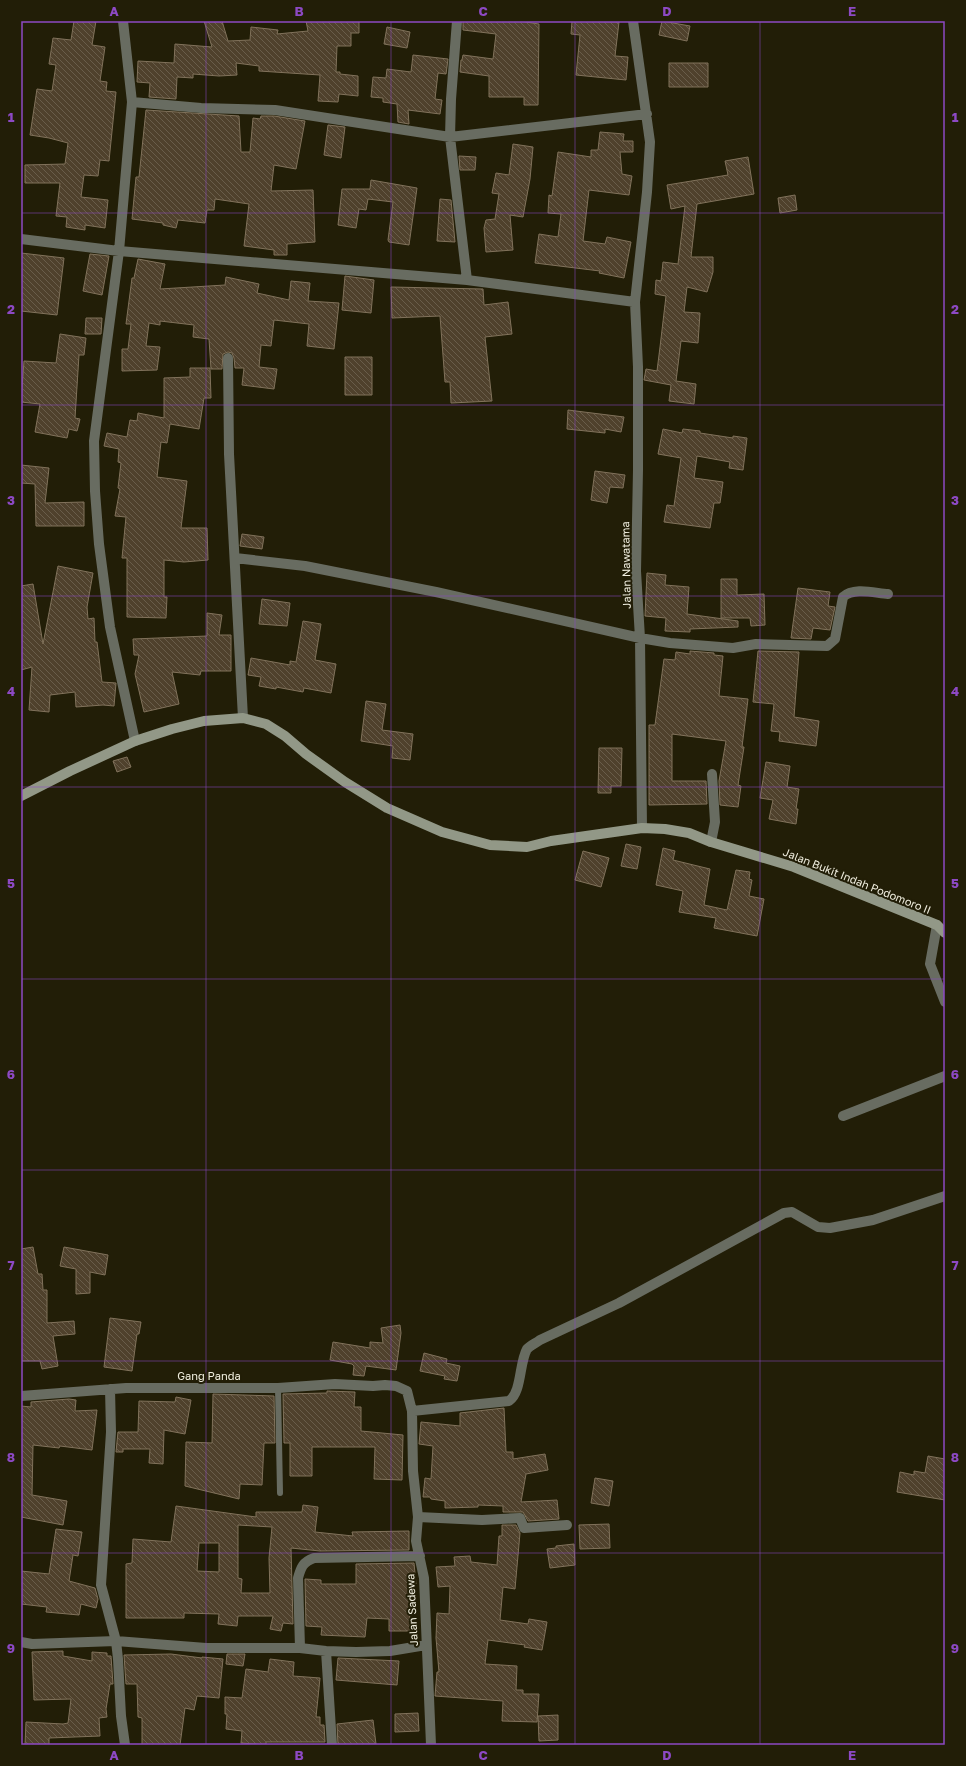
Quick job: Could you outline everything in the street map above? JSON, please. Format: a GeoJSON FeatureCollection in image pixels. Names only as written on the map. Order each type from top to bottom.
{"type":"FeatureCollection","features":[{"type":"Feature","properties":{"kind":"street"},"geometry":{"type":"LineString","coordinates":[[122,21],[132,102],[119,251],[94,441],[95,491],[99,544],[110,627],[135,741]]}},
{"type":"Feature","properties":{"kind":"street"},"geometry":{"type":"LineString","coordinates":[[457,21],[451,99],[450,137],[466,280]]}},
{"type":"Feature","properties":{"kind":"street","name":"Jalan Nawatama"},"geometry":{"type":"LineString","coordinates":[[633,21],[647,114],[649,149],[635,302],[638,367],[636,571],[640,638],[642,828]]}},
{"type":"Feature","properties":{"kind":"street"},"geometry":{"type":"LineString","coordinates":[[132,102],[201,108],[275,110],[450,137],[647,114]]}},
{"type":"Feature","properties":{"kind":"street"},"geometry":{"type":"LineString","coordinates":[[21,239],[119,251],[466,280],[635,302]]}},
{"type":"Feature","properties":{"kind":"street"},"geometry":{"type":"LineString","coordinates":[[228,358],[229,454],[235,558],[236,616],[243,718]]}},
{"type":"Feature","properties":{"kind":"street"},"geometry":{"type":"LineString","coordinates":[[235,558],[305,566],[436,592],[640,638],[670,643],[733,648],[756,644],[827,646],[835,639],[843,598],[848,593],[854,591],[888,594]]}},
{"type":"Feature","properties":{"kind":"street","name":"Jalan Bukit Indah Podomoro II"},"geometry":{"type":"LineString","coordinates":[[21,796],[70,770],[135,741],[172,729],[204,721],[243,718],[266,724],[285,736],[306,754],[345,782],[386,808],[442,832],[490,845],[527,847],[551,841],[642,828],[665,829],[689,833],[711,842],[794,867],[937,925],[945,933]]}},
{"type":"Feature","properties":{"kind":"street"},"geometry":{"type":"LineString","coordinates":[[711,842],[715,822],[712,774]]}},
{"type":"Feature","properties":{"kind":"street"},"geometry":{"type":"LineString","coordinates":[[937,925],[930,964],[945,1002]]}},
{"type":"Feature","properties":{"kind":"street"},"geometry":{"type":"LineString","coordinates":[[843,1116],[945,1076]]}},
{"type":"Feature","properties":{"kind":"street"},"geometry":{"type":"LineString","coordinates":[[412,1411],[509,1401],[515,1395],[523,1359],[528,1348],[540,1340],[619,1303],[784,1213],[792,1212],[818,1227],[830,1228],[873,1220],[945,1196]]}},
{"type":"Feature","properties":{"kind":"street","name":"Gang Panda"},"geometry":{"type":"LineString","coordinates":[[21,1396],[110,1389],[278,1388],[335,1384],[396,1386]]}},
{"type":"Feature","properties":{"kind":"street","name":"Jalan Sadewa"},"geometry":{"type":"LineString","coordinates":[[396,1386],[407,1391],[412,1411],[413,1471],[418,1517],[416,1541],[424,1578],[431,1745]]}},
{"type":"Feature","properties":{"kind":"street"},"geometry":{"type":"LineString","coordinates":[[110,1389],[110,1440],[101,1585],[116,1641],[121,1716],[125,1745]]}},
{"type":"Feature","properties":{"kind":"street"},"geometry":{"type":"LineString","coordinates":[[418,1517],[482,1520],[520,1518],[524,1528],[567,1525]]}},
{"type":"Feature","properties":{"kind":"street"},"geometry":{"type":"LineString","coordinates":[[300,1648],[298,1578],[301,1567],[306,1561],[314,1558],[420,1556]]}},
{"type":"Feature","properties":{"kind":"street"},"geometry":{"type":"LineString","coordinates":[[21,1642],[32,1644],[116,1641],[206,1648],[300,1648],[326,1651],[390,1651],[426,1644]]}},
{"type":"Feature","properties":{"kind":"street"},"geometry":{"type":"LineString","coordinates":[[326,1651],[332,1745]]}},
{"type":"Feature","properties":{"kind":"lane"},"geometry":{"type":"LineString","coordinates":[[278,1388],[280,1493]]}},
{"type":"Feature","properties":{"kind":"building"},"geometry":{"type":"Polygon","coordinates":[[[74,21],[96,21],[92,45],[105,47],[100,81],[107,82],[106,91],[116,92],[109,161],[100,160],[98,176],[84,175],[81,197],[108,200],[105,228],[85,225],[85,230],[66,227],[67,217],[56,216],[60,183],[25,183],[25,165],[65,164],[68,143],[30,135],[37,89],[52,91],[56,65],[49,64],[53,38],[71,40],[74,21]]]}},
{"type":"Feature","properties":{"kind":"building"},"geometry":{"type":"Polygon","coordinates":[[[204,21],[222,21],[228,41],[250,40],[251,27],[278,30],[277,34],[308,31],[306,21],[359,21],[359,33],[351,33],[351,46],[337,46],[336,72],[340,72],[340,74],[358,76],[358,96],[339,94],[338,102],[318,101],[320,75],[259,71],[259,66],[236,63],[237,75],[219,76],[193,74],[193,78],[177,77],[176,99],[149,97],[150,83],[137,82],[138,61],[174,63],[175,44],[212,47],[204,21]]]}},
{"type":"Feature","properties":{"kind":"building"},"geometry":{"type":"Polygon","coordinates":[[[463,21],[519,21],[539,24],[538,105],[524,105],[524,97],[489,97],[489,76],[460,72],[463,55],[493,59],[496,34],[463,30],[463,21]]]}},
{"type":"Feature","properties":{"kind":"building"},"geometry":{"type":"Polygon","coordinates":[[[572,21],[619,22],[615,56],[628,57],[626,80],[576,75],[580,35],[571,34],[572,21]]]}},
{"type":"Feature","properties":{"kind":"building"},"geometry":{"type":"Polygon","coordinates":[[[662,21],[690,26],[687,41],[659,35],[662,21]]]}},
{"type":"Feature","properties":{"kind":"building"},"geometry":{"type":"Polygon","coordinates":[[[387,27],[410,32],[407,48],[384,44],[387,27]]]}},
{"type":"Feature","properties":{"kind":"building"},"geometry":{"type":"Polygon","coordinates":[[[413,55],[448,59],[446,74],[438,73],[435,99],[442,100],[440,114],[408,110],[409,124],[398,122],[397,104],[383,102],[383,98],[371,97],[373,77],[386,78],[387,69],[411,72],[413,55]]]}},
{"type":"Feature","properties":{"kind":"building"},"geometry":{"type":"Polygon","coordinates":[[[669,63],[708,63],[708,87],[669,87],[669,63]]]}},
{"type":"Feature","properties":{"kind":"building"},"geometry":{"type":"Polygon","coordinates":[[[146,110],[239,116],[241,152],[250,152],[253,118],[260,119],[261,116],[274,116],[305,121],[296,169],[274,165],[271,191],[313,190],[315,242],[287,244],[287,255],[274,255],[274,250],[244,246],[249,204],[215,199],[214,210],[207,210],[205,223],[178,220],[176,228],[163,225],[163,223],[132,219],[136,177],[139,177],[146,110]]]}},
{"type":"Feature","properties":{"kind":"building"},"geometry":{"type":"Polygon","coordinates":[[[328,125],[345,127],[341,158],[324,155],[328,125]]]}},
{"type":"Feature","properties":{"kind":"building"},"geometry":{"type":"Polygon","coordinates":[[[600,132],[624,134],[623,141],[633,141],[633,152],[620,152],[622,174],[632,176],[629,195],[589,190],[583,241],[605,244],[607,237],[631,242],[624,278],[599,273],[600,271],[535,263],[539,234],[558,237],[561,214],[548,213],[549,195],[552,196],[558,152],[591,157],[591,150],[598,150],[600,132]]]}},
{"type":"Feature","properties":{"kind":"building"},"geometry":{"type":"Polygon","coordinates":[[[513,144],[533,147],[530,179],[523,217],[510,215],[513,250],[486,252],[484,228],[486,220],[495,219],[499,194],[492,193],[496,173],[509,175],[513,144]]]}},
{"type":"Feature","properties":{"kind":"building"},"geometry":{"type":"Polygon","coordinates":[[[459,156],[476,157],[475,170],[460,170],[459,156]]]}},
{"type":"Feature","properties":{"kind":"building"},"geometry":{"type":"Polygon","coordinates":[[[748,157],[754,194],[697,204],[691,257],[713,257],[713,272],[707,292],[687,287],[684,312],[700,313],[698,343],[681,341],[676,381],[696,384],[694,404],[669,401],[671,385],[644,380],[646,369],[657,371],[660,347],[666,296],[655,294],[656,280],[661,281],[663,262],[678,264],[685,206],[671,209],[667,185],[728,175],[725,161],[748,157]]]}},
{"type":"Feature","properties":{"kind":"building"},"geometry":{"type":"Polygon","coordinates":[[[371,180],[417,188],[409,245],[389,242],[388,240],[393,202],[368,199],[366,210],[359,209],[356,228],[338,225],[342,189],[370,189],[371,180]]]}},
{"type":"Feature","properties":{"kind":"building"},"geometry":{"type":"Polygon","coordinates":[[[795,195],[797,210],[780,213],[778,198],[795,195]]]}},
{"type":"Feature","properties":{"kind":"building"},"geometry":{"type":"Polygon","coordinates":[[[440,199],[451,200],[455,242],[437,241],[440,199]]]}},
{"type":"Feature","properties":{"kind":"building"},"geometry":{"type":"Polygon","coordinates":[[[21,253],[64,258],[57,315],[21,311],[21,253]]]}},
{"type":"Feature","properties":{"kind":"building"},"geometry":{"type":"Polygon","coordinates":[[[90,254],[109,256],[102,295],[83,291],[90,254]]]}},
{"type":"Feature","properties":{"kind":"building"},"geometry":{"type":"Polygon","coordinates":[[[138,259],[165,264],[160,289],[225,285],[226,277],[259,284],[257,293],[289,300],[291,281],[310,283],[308,301],[339,303],[334,349],[307,346],[309,324],[274,320],[271,346],[261,345],[259,367],[277,369],[274,389],[242,385],[244,368],[235,368],[232,353],[228,352],[223,354],[222,369],[211,369],[209,339],[193,337],[194,325],[160,321],[160,325],[149,323],[146,346],[160,347],[157,370],[122,371],[122,349],[128,349],[131,324],[126,324],[132,278],[134,278],[138,259]]]}},
{"type":"Feature","properties":{"kind":"building"},"geometry":{"type":"Polygon","coordinates":[[[345,276],[374,280],[371,313],[342,310],[345,276]]]}},
{"type":"Feature","properties":{"kind":"building"},"geometry":{"type":"Polygon","coordinates":[[[391,287],[483,289],[484,305],[508,302],[512,334],[485,337],[492,401],[451,403],[450,382],[445,382],[440,316],[392,318],[391,287]]]}},
{"type":"Feature","properties":{"kind":"building"},"geometry":{"type":"Polygon","coordinates":[[[86,318],[102,318],[101,334],[85,334],[86,318]]]}},
{"type":"Feature","properties":{"kind":"building"},"geometry":{"type":"Polygon","coordinates":[[[60,334],[86,338],[84,355],[79,355],[75,418],[80,419],[77,431],[69,429],[67,438],[35,432],[40,404],[21,402],[24,361],[56,363],[60,334]]]}},
{"type":"Feature","properties":{"kind":"building"},"geometry":{"type":"Polygon","coordinates":[[[345,357],[372,357],[372,395],[345,395],[345,357]]]}},
{"type":"Feature","properties":{"kind":"building"},"geometry":{"type":"Polygon","coordinates":[[[190,368],[210,368],[211,398],[204,398],[199,429],[170,424],[167,443],[161,442],[157,477],[187,481],[181,528],[207,528],[208,560],[184,562],[164,560],[164,597],[167,597],[166,618],[127,617],[127,558],[122,558],[126,517],[115,516],[120,489],[118,488],[121,463],[118,462],[119,449],[104,446],[107,433],[127,437],[130,420],[137,421],[138,413],[164,418],[164,378],[190,377],[190,368]]]}},
{"type":"Feature","properties":{"kind":"building"},"geometry":{"type":"Polygon","coordinates":[[[568,410],[624,417],[621,432],[605,429],[605,433],[567,429],[568,410]]]}},
{"type":"Feature","properties":{"kind":"building"},"geometry":{"type":"Polygon","coordinates":[[[663,429],[682,433],[683,429],[733,438],[733,436],[747,438],[743,470],[729,468],[730,462],[697,456],[694,478],[723,482],[720,503],[714,503],[710,528],[664,522],[667,505],[674,506],[681,458],[658,454],[663,429]]]}},
{"type":"Feature","properties":{"kind":"building"},"geometry":{"type":"Polygon","coordinates":[[[21,465],[49,468],[45,503],[84,502],[84,526],[36,526],[35,484],[21,483],[21,465]]]}},
{"type":"Feature","properties":{"kind":"building"},"geometry":{"type":"Polygon","coordinates":[[[595,471],[625,475],[623,488],[610,487],[607,503],[591,500],[595,471]]]}},
{"type":"Feature","properties":{"kind":"building"},"geometry":{"type":"Polygon","coordinates":[[[242,534],[264,537],[262,549],[240,546],[242,534]]]}},
{"type":"Feature","properties":{"kind":"building"},"geometry":{"type":"Polygon","coordinates":[[[58,566],[93,573],[87,607],[88,619],[94,618],[95,642],[97,642],[102,682],[116,683],[114,706],[103,705],[76,707],[75,692],[50,695],[49,712],[29,710],[32,667],[21,670],[21,586],[33,584],[43,644],[58,566]]]}},
{"type":"Feature","properties":{"kind":"building"},"geometry":{"type":"Polygon","coordinates":[[[647,573],[666,575],[665,585],[689,587],[687,614],[738,621],[738,627],[690,629],[690,632],[665,631],[666,618],[645,616],[647,573]]]}},
{"type":"Feature","properties":{"kind":"building"},"geometry":{"type":"Polygon","coordinates":[[[721,579],[737,579],[737,595],[764,594],[765,625],[751,626],[750,618],[721,618],[721,579]]]}},
{"type":"Feature","properties":{"kind":"building"},"geometry":{"type":"Polygon","coordinates":[[[798,588],[830,592],[828,606],[835,607],[830,630],[813,628],[811,639],[791,638],[798,588]]]}},
{"type":"Feature","properties":{"kind":"building"},"geometry":{"type":"Polygon","coordinates":[[[262,599],[290,603],[287,626],[259,624],[262,599]]]}},
{"type":"Feature","properties":{"kind":"building"},"geometry":{"type":"Polygon","coordinates":[[[207,613],[222,615],[219,635],[231,635],[231,671],[201,671],[200,675],[172,672],[179,704],[144,712],[135,674],[139,655],[134,655],[133,639],[207,636],[207,613]]]}},
{"type":"Feature","properties":{"kind":"building"},"geometry":{"type":"Polygon","coordinates":[[[303,621],[321,624],[315,660],[336,664],[331,693],[304,688],[303,692],[276,687],[276,689],[259,686],[261,677],[248,675],[251,658],[290,665],[290,661],[296,662],[303,621]]]}},
{"type":"Feature","properties":{"kind":"building"},"geometry":{"type":"Polygon","coordinates":[[[690,651],[714,653],[714,655],[723,656],[719,696],[748,699],[742,747],[744,747],[738,785],[741,786],[738,807],[720,805],[719,781],[726,741],[672,734],[672,781],[706,781],[707,804],[649,805],[649,725],[655,725],[664,659],[675,660],[676,652],[690,654],[690,651]]]}},
{"type":"Feature","properties":{"kind":"building"},"geometry":{"type":"Polygon","coordinates":[[[758,651],[799,652],[794,717],[819,721],[816,746],[779,741],[780,732],[771,731],[774,704],[753,702],[758,651]]]}},
{"type":"Feature","properties":{"kind":"building"},"geometry":{"type":"Polygon","coordinates":[[[366,701],[386,704],[382,730],[413,734],[410,760],[392,758],[393,746],[361,741],[366,701]]]}},
{"type":"Feature","properties":{"kind":"building"},"geometry":{"type":"Polygon","coordinates":[[[599,748],[622,748],[621,786],[611,786],[611,793],[598,793],[599,748]]]}},
{"type":"Feature","properties":{"kind":"building"},"geometry":{"type":"Polygon","coordinates":[[[127,757],[131,767],[117,772],[113,761],[127,757]]]}},
{"type":"Feature","properties":{"kind":"building"},"geometry":{"type":"Polygon","coordinates":[[[766,762],[790,766],[787,787],[799,789],[796,809],[798,809],[796,824],[769,819],[773,800],[760,798],[766,762]]]}},
{"type":"Feature","properties":{"kind":"building"},"geometry":{"type":"Polygon","coordinates":[[[626,844],[641,847],[637,869],[621,866],[626,844]]]}},
{"type":"Feature","properties":{"kind":"building"},"geometry":{"type":"Polygon","coordinates":[[[663,848],[675,851],[673,860],[710,869],[704,905],[727,910],[736,870],[750,872],[749,879],[752,880],[749,896],[764,899],[757,936],[714,928],[716,918],[679,912],[683,891],[656,885],[663,848]]]}},
{"type":"Feature","properties":{"kind":"building"},"geometry":{"type":"Polygon","coordinates":[[[583,851],[609,858],[601,887],[575,880],[583,851]]]}},
{"type":"Feature","properties":{"kind":"building"},"geometry":{"type":"Polygon","coordinates":[[[33,1247],[38,1274],[42,1274],[43,1290],[47,1290],[47,1323],[74,1321],[75,1334],[53,1336],[58,1366],[42,1369],[40,1361],[21,1361],[21,1249],[33,1247]]]}},
{"type":"Feature","properties":{"kind":"building"},"geometry":{"type":"Polygon","coordinates":[[[64,1247],[108,1255],[105,1275],[90,1272],[90,1293],[76,1294],[76,1269],[60,1266],[64,1247]]]}},
{"type":"Feature","properties":{"kind":"building"},"geometry":{"type":"Polygon","coordinates":[[[110,1318],[141,1322],[139,1334],[137,1334],[132,1371],[104,1367],[110,1318]]]}},
{"type":"Feature","properties":{"kind":"building"},"geometry":{"type":"Polygon","coordinates":[[[400,1325],[401,1333],[396,1370],[366,1366],[364,1376],[353,1375],[354,1366],[352,1364],[330,1360],[333,1342],[370,1348],[370,1342],[383,1343],[381,1328],[400,1325]]]}},
{"type":"Feature","properties":{"kind":"building"},"geometry":{"type":"Polygon","coordinates":[[[424,1353],[447,1359],[446,1363],[460,1366],[457,1381],[444,1379],[445,1376],[420,1371],[424,1353]]]}},
{"type":"Feature","properties":{"kind":"building"},"geometry":{"type":"Polygon","coordinates":[[[327,1391],[355,1392],[354,1407],[361,1407],[361,1431],[403,1435],[402,1480],[374,1479],[375,1447],[312,1447],[312,1476],[290,1476],[290,1443],[284,1443],[283,1394],[327,1393],[327,1391]]]}},
{"type":"Feature","properties":{"kind":"building"},"geometry":{"type":"Polygon","coordinates":[[[213,1394],[274,1396],[275,1443],[264,1443],[262,1485],[240,1484],[239,1499],[185,1486],[186,1442],[212,1443],[213,1394]]]}},
{"type":"Feature","properties":{"kind":"building"},"geometry":{"type":"Polygon","coordinates":[[[176,1397],[191,1400],[185,1434],[164,1430],[163,1464],[149,1463],[150,1449],[123,1449],[123,1452],[116,1452],[118,1432],[138,1432],[139,1401],[175,1402],[176,1397]]]}},
{"type":"Feature","properties":{"kind":"building"},"geometry":{"type":"Polygon","coordinates":[[[69,1399],[76,1400],[75,1411],[97,1410],[92,1450],[60,1446],[59,1448],[33,1445],[32,1495],[67,1501],[63,1525],[21,1517],[21,1406],[31,1407],[31,1402],[69,1399]]]}},
{"type":"Feature","properties":{"kind":"building"},"geometry":{"type":"Polygon","coordinates":[[[504,1408],[506,1452],[513,1452],[513,1459],[545,1454],[548,1470],[526,1474],[521,1502],[557,1500],[559,1519],[528,1521],[523,1512],[503,1512],[503,1506],[478,1505],[478,1507],[445,1508],[445,1501],[431,1499],[430,1497],[423,1497],[425,1478],[431,1479],[433,1446],[419,1444],[421,1422],[460,1426],[460,1413],[504,1408]]]}},
{"type":"Feature","properties":{"kind":"building"},"geometry":{"type":"Polygon","coordinates":[[[928,1456],[945,1459],[945,1500],[897,1492],[900,1472],[914,1475],[914,1471],[925,1473],[928,1456]]]}},
{"type":"Feature","properties":{"kind":"building"},"geometry":{"type":"Polygon","coordinates":[[[595,1478],[613,1481],[609,1506],[591,1503],[595,1478]]]}},
{"type":"Feature","properties":{"kind":"building"},"geometry":{"type":"Polygon","coordinates":[[[303,1505],[318,1507],[315,1532],[353,1536],[352,1532],[409,1531],[409,1550],[320,1551],[291,1548],[293,1624],[283,1623],[281,1631],[270,1629],[273,1616],[238,1616],[237,1626],[218,1624],[219,1614],[184,1613],[184,1618],[126,1618],[126,1564],[132,1563],[133,1539],[171,1542],[176,1506],[256,1517],[256,1512],[302,1512],[303,1505]],[[238,1525],[238,1578],[242,1579],[241,1593],[270,1593],[269,1558],[272,1527],[238,1525]],[[199,1543],[197,1571],[219,1572],[219,1543],[199,1543]]]}},
{"type":"Feature","properties":{"kind":"building"},"geometry":{"type":"Polygon","coordinates":[[[609,1524],[610,1548],[580,1549],[579,1525],[609,1524]]]}},
{"type":"Feature","properties":{"kind":"building"},"geometry":{"type":"Polygon","coordinates":[[[502,1525],[516,1525],[520,1533],[515,1589],[503,1587],[500,1620],[528,1624],[529,1619],[547,1622],[542,1650],[524,1647],[525,1645],[488,1640],[485,1664],[517,1666],[516,1690],[523,1690],[523,1694],[539,1694],[537,1722],[502,1721],[503,1701],[435,1696],[437,1672],[439,1672],[436,1638],[437,1613],[449,1614],[450,1586],[438,1587],[436,1567],[455,1566],[454,1557],[470,1556],[471,1562],[497,1565],[499,1536],[502,1536],[502,1525]]]}},
{"type":"Feature","properties":{"kind":"building"},"geometry":{"type":"Polygon","coordinates":[[[56,1529],[82,1532],[78,1556],[73,1555],[69,1581],[95,1588],[98,1599],[96,1608],[81,1604],[79,1615],[46,1612],[47,1607],[21,1604],[21,1571],[49,1574],[56,1529]]]}},
{"type":"Feature","properties":{"kind":"building"},"geometry":{"type":"Polygon","coordinates":[[[574,1544],[575,1565],[550,1568],[547,1549],[556,1548],[556,1546],[574,1544]]]}},
{"type":"Feature","properties":{"kind":"building"},"geometry":{"type":"Polygon","coordinates":[[[414,1563],[416,1584],[409,1584],[410,1631],[389,1631],[389,1619],[367,1618],[365,1637],[321,1635],[322,1627],[306,1626],[305,1579],[321,1580],[321,1584],[356,1584],[356,1564],[414,1563]]]}},
{"type":"Feature","properties":{"kind":"building"},"geometry":{"type":"Polygon","coordinates":[[[63,1651],[63,1656],[92,1661],[92,1652],[107,1653],[107,1656],[111,1656],[113,1684],[110,1684],[106,1709],[107,1717],[99,1718],[100,1736],[49,1738],[49,1745],[25,1745],[26,1722],[68,1723],[71,1699],[34,1700],[32,1652],[63,1651]]]}},
{"type":"Feature","properties":{"kind":"building"},"geometry":{"type":"Polygon","coordinates":[[[171,1654],[223,1659],[219,1698],[197,1696],[194,1710],[185,1708],[180,1745],[142,1745],[142,1718],[138,1717],[137,1684],[126,1684],[124,1655],[171,1654]]]}},
{"type":"Feature","properties":{"kind":"building"},"geometry":{"type":"Polygon","coordinates":[[[227,1654],[245,1654],[243,1666],[226,1664],[227,1654]]]}},
{"type":"Feature","properties":{"kind":"building"},"geometry":{"type":"Polygon","coordinates":[[[338,1658],[399,1661],[397,1685],[336,1680],[338,1658]]]}},
{"type":"Feature","properties":{"kind":"building"},"geometry":{"type":"Polygon","coordinates":[[[270,1659],[294,1662],[293,1676],[320,1678],[316,1717],[320,1717],[320,1725],[324,1725],[325,1742],[266,1742],[266,1745],[241,1743],[242,1731],[226,1729],[227,1714],[225,1714],[225,1697],[242,1698],[246,1669],[268,1672],[270,1659]]]}},
{"type":"Feature","properties":{"kind":"building"},"geometry":{"type":"Polygon","coordinates":[[[418,1713],[419,1731],[395,1732],[395,1714],[418,1713]]]}},
{"type":"Feature","properties":{"kind":"building"},"geometry":{"type":"Polygon","coordinates":[[[558,1715],[558,1740],[539,1741],[538,1716],[558,1715]]]}},
{"type":"Feature","properties":{"kind":"building"},"geometry":{"type":"Polygon","coordinates":[[[373,1720],[376,1744],[338,1745],[337,1724],[373,1720]]]}}]}
